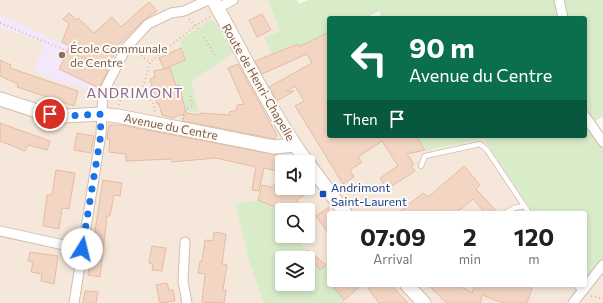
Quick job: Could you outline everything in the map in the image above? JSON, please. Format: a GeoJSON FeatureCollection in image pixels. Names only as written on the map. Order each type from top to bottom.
{"type":"FeatureCollection","features":[{"type":"Feature","properties":{"kind":"street"},"geometry":{"type":"LineString","coordinates":[[74,303],[101,134],[100,114],[103,93],[114,69],[126,48],[148,24],[172,12],[215,5],[233,0]]}},
{"type":"Feature","properties":{"kind":"street"},"geometry":{"type":"LineString","coordinates":[[559,0],[563,16]]}},
{"type":"Feature","properties":{"kind":"street","name":"Route de Henri-Chapelle"},"geometry":{"type":"LineString","coordinates":[[215,5],[254,78],[303,155]]}},
{"type":"Feature","properties":{"kind":"street","name":"Avenue du Centre"},"geometry":{"type":"LineString","coordinates":[[0,99],[37,111],[64,116],[100,114],[274,147],[295,145]]}},
{"type":"Feature","properties":{"kind":"street"},"geometry":{"type":"LineString","coordinates":[[587,119],[603,142]]}},
{"type":"Feature","properties":{"kind":"street","name":"Route de Henri-Chapelle"},"geometry":{"type":"LineString","coordinates":[[315,172],[344,211]]}},
{"type":"Feature","properties":{"kind":"street"},"geometry":{"type":"LineString","coordinates":[[0,231],[82,249]]}},
{"type":"Feature","properties":{"kind":"street"},"geometry":{"type":"LineString","coordinates":[[185,242],[183,281],[187,303]]}},
{"type":"Feature","properties":{"kind":"street"},"geometry":{"type":"LineString","coordinates":[[587,281],[603,265]]}},
{"type":"Feature","properties":{"kind":"street"},"geometry":{"type":"LineString","coordinates":[[409,287],[424,303]]}},
{"type":"Feature","properties":{"kind":"street"},"geometry":{"type":"LineString","coordinates":[[573,303],[579,289]]}},
{"type":"Feature","properties":{"kind":"lane"},"geometry":{"type":"LineString","coordinates":[[421,166],[425,156],[480,144],[487,150],[528,211]]}},
{"type":"Feature","properties":{"kind":"lane"},"geometry":{"type":"LineString","coordinates":[[509,211],[524,206]]}},
{"type":"Feature","properties":{"kind":"path"},"geometry":{"type":"LineString","coordinates":[[142,91],[150,62],[195,26],[215,5]]}},
{"type":"Feature","properties":{"kind":"path"},"geometry":{"type":"LineString","coordinates":[[0,23],[114,69]]}},
{"type":"Feature","properties":{"kind":"path"},"geometry":{"type":"LineString","coordinates":[[195,26],[199,30]]}},
{"type":"Feature","properties":{"kind":"path"},"geometry":{"type":"LineString","coordinates":[[204,37],[216,57]]}},
{"type":"Feature","properties":{"kind":"path"},"geometry":{"type":"LineString","coordinates":[[139,52],[142,57],[150,62]]}},
{"type":"Feature","properties":{"kind":"path"},"geometry":{"type":"LineString","coordinates":[[112,93],[122,97],[142,91]]}},
{"type":"Feature","properties":{"kind":"path"},"geometry":{"type":"LineString","coordinates":[[142,91],[152,103],[155,110]]}},
{"type":"Feature","properties":{"kind":"path"},"geometry":{"type":"LineString","coordinates":[[184,112],[186,109],[193,106],[189,93]]}},
{"type":"Feature","properties":{"kind":"path"},"geometry":{"type":"LineString","coordinates":[[119,105],[122,97]]}},
{"type":"Feature","properties":{"kind":"path"},"geometry":{"type":"LineString","coordinates":[[579,289],[603,299]]}},
{"type":"Feature","properties":{"kind":"shaded area"},"geometry":{"type":"Polygon","coordinates":[[[0,0],[271,0],[268,2],[280,31],[299,47],[327,33],[327,138],[419,138],[427,150],[484,139],[532,211],[327,211],[327,287],[587,287],[587,278],[603,260],[603,303],[0,303],[0,0]]]}},
{"type":"Feature","properties":{"kind":"shaded area","name":"École Communale de Centre"},"geometry":{"type":"Polygon","coordinates":[[[0,14],[110,67],[100,92],[55,80],[34,72],[44,43],[0,27],[0,14]]]}},
{"type":"Feature","properties":{"kind":"green space"},"geometry":{"type":"Polygon","coordinates":[[[297,0],[299,4],[308,0],[555,0],[559,16],[381,16],[379,11],[369,16],[327,16],[327,33],[299,47],[272,54],[264,38],[280,31],[268,1],[297,0]]]}},
{"type":"Feature","properties":{"kind":"green space"},"geometry":{"type":"Polygon","coordinates":[[[563,0],[603,0],[603,116],[593,123],[587,110],[587,16],[567,16],[563,0]]]}},
{"type":"Feature","properties":{"kind":"green space"},"geometry":{"type":"Polygon","coordinates":[[[210,20],[215,22],[233,53],[191,81],[199,113],[186,111],[179,85],[176,86],[171,72],[167,74],[165,69],[185,60],[181,48],[181,40],[210,20]]]}},
{"type":"Feature","properties":{"kind":"green space"},"geometry":{"type":"Polygon","coordinates":[[[587,123],[603,148],[603,260],[587,279],[587,211],[532,211],[484,139],[427,150],[419,138],[587,138],[587,123]]]}},
{"type":"Feature","properties":{"kind":"green space"},"geometry":{"type":"Polygon","coordinates":[[[258,200],[275,208],[275,243],[301,243],[306,251],[275,251],[275,291],[315,291],[315,264],[319,270],[326,265],[327,287],[334,287],[346,303],[264,303],[250,264],[235,204],[258,200]]]}},
{"type":"Feature","properties":{"kind":"building"},"geometry":{"type":"Polygon","coordinates":[[[149,2],[157,11],[144,20],[113,50],[116,53],[103,68],[108,71],[99,88],[59,69],[70,46],[62,42],[69,24],[63,19],[69,13],[76,20],[78,18],[94,33],[112,17],[121,27],[149,2]]]}},
{"type":"Feature","properties":{"kind":"building"},"geometry":{"type":"Polygon","coordinates":[[[262,14],[271,30],[257,37],[249,20],[262,14]]]}},
{"type":"Feature","properties":{"kind":"building"},"geometry":{"type":"Polygon","coordinates":[[[327,33],[327,138],[418,138],[425,150],[407,154],[414,164],[411,166],[415,171],[387,189],[380,178],[398,166],[382,141],[358,157],[362,162],[350,170],[354,177],[343,184],[295,106],[304,101],[295,86],[287,91],[294,91],[277,101],[269,87],[312,63],[307,54],[262,74],[255,61],[298,44],[299,47],[327,33]]]}},
{"type":"Feature","properties":{"kind":"building"},"geometry":{"type":"Polygon","coordinates":[[[181,48],[185,60],[164,69],[159,58],[181,48]]]}},
{"type":"Feature","properties":{"kind":"building"},"geometry":{"type":"Polygon","coordinates":[[[0,60],[11,65],[10,68],[78,91],[74,106],[17,87],[18,84],[0,76],[0,60]]]}},
{"type":"Feature","properties":{"kind":"building"},"geometry":{"type":"Polygon","coordinates":[[[238,64],[277,135],[275,139],[183,121],[184,114],[172,118],[162,115],[159,104],[157,104],[150,79],[155,77],[154,71],[170,68],[176,86],[179,85],[186,113],[200,115],[200,113],[230,115],[229,112],[237,110],[237,105],[244,104],[228,68],[238,64]]]}},
{"type":"Feature","properties":{"kind":"building"},"geometry":{"type":"Polygon","coordinates":[[[0,123],[50,141],[47,150],[28,145],[25,151],[0,141],[0,123]]]}},
{"type":"Feature","properties":{"kind":"building"},"geometry":{"type":"Polygon","coordinates":[[[109,125],[121,125],[277,155],[275,155],[275,170],[264,168],[259,191],[252,190],[256,167],[216,158],[172,162],[172,159],[126,161],[126,154],[109,152],[110,139],[107,139],[109,125]]]}},
{"type":"Feature","properties":{"kind":"building"},"geometry":{"type":"Polygon","coordinates":[[[77,133],[94,136],[91,153],[74,150],[77,133]]]}},
{"type":"Feature","properties":{"kind":"building"},"geometry":{"type":"Polygon","coordinates":[[[464,166],[480,185],[476,189],[496,211],[483,211],[473,199],[458,211],[400,211],[423,193],[428,197],[464,166]]]}},
{"type":"Feature","properties":{"kind":"building"},"geometry":{"type":"Polygon","coordinates":[[[56,170],[75,173],[69,209],[62,208],[59,229],[43,226],[47,195],[52,195],[56,170]]]}},
{"type":"Feature","properties":{"kind":"building"},"geometry":{"type":"Polygon","coordinates":[[[103,180],[122,183],[120,196],[114,195],[110,216],[107,216],[100,277],[88,275],[103,180]]]}},
{"type":"Feature","properties":{"kind":"building"},"geometry":{"type":"Polygon","coordinates":[[[275,184],[275,195],[304,195],[297,200],[299,203],[275,203],[275,207],[258,200],[262,185],[272,187],[275,184]]]}},
{"type":"Feature","properties":{"kind":"building"},"geometry":{"type":"Polygon","coordinates":[[[329,207],[329,211],[327,211],[327,231],[316,216],[329,207]]]}},
{"type":"Feature","properties":{"kind":"building"},"geometry":{"type":"Polygon","coordinates":[[[214,232],[226,234],[222,264],[227,265],[223,290],[226,290],[224,303],[202,302],[205,274],[198,273],[200,261],[202,261],[205,240],[213,241],[214,232]]]}},
{"type":"Feature","properties":{"kind":"building"},"geometry":{"type":"Polygon","coordinates":[[[152,246],[166,248],[162,271],[152,270],[153,264],[149,263],[152,246]]]}},
{"type":"Feature","properties":{"kind":"building"},"geometry":{"type":"Polygon","coordinates":[[[30,252],[58,256],[54,284],[41,281],[42,274],[31,272],[33,262],[28,261],[30,252]]]}},
{"type":"Feature","properties":{"kind":"building"},"geometry":{"type":"Polygon","coordinates":[[[315,256],[326,265],[320,270],[315,264],[315,256]]]}},
{"type":"Feature","properties":{"kind":"building"},"geometry":{"type":"Polygon","coordinates":[[[167,283],[169,290],[173,290],[175,301],[160,303],[156,285],[167,283]]]}},
{"type":"Feature","properties":{"kind":"building"},"geometry":{"type":"Polygon","coordinates":[[[334,287],[360,287],[344,300],[334,287]]]}},
{"type":"Feature","properties":{"kind":"building"},"geometry":{"type":"Polygon","coordinates":[[[367,287],[393,287],[408,303],[379,303],[367,287]]]}},
{"type":"Feature","properties":{"kind":"building"},"geometry":{"type":"Polygon","coordinates":[[[430,287],[462,287],[472,293],[474,287],[532,287],[527,303],[503,303],[482,295],[480,303],[447,303],[430,287]]]}},
{"type":"Feature","properties":{"kind":"building"},"geometry":{"type":"Polygon","coordinates":[[[85,291],[98,292],[96,303],[83,303],[85,291]]]}},
{"type":"Feature","properties":{"kind":"place","name":"École Communale de Centre"},"geometry":{"type":"Point","coordinates":[62,55]}},
{"type":"Feature","properties":{"kind":"place","name":"Andrimont Saint-Laurent"},"geometry":{"type":"Point","coordinates":[323,194]}},
{"type":"Feature","properties":{"kind":"district","name":"ANDRIMONT"},"geometry":{"type":"Point","coordinates":[135,92]}},
{"type":"Feature","properties":{"kind":"route"},"geometry":{"type":"LineString","coordinates":[[50,114],[64,116],[100,114],[101,134],[82,249]]}}]}
